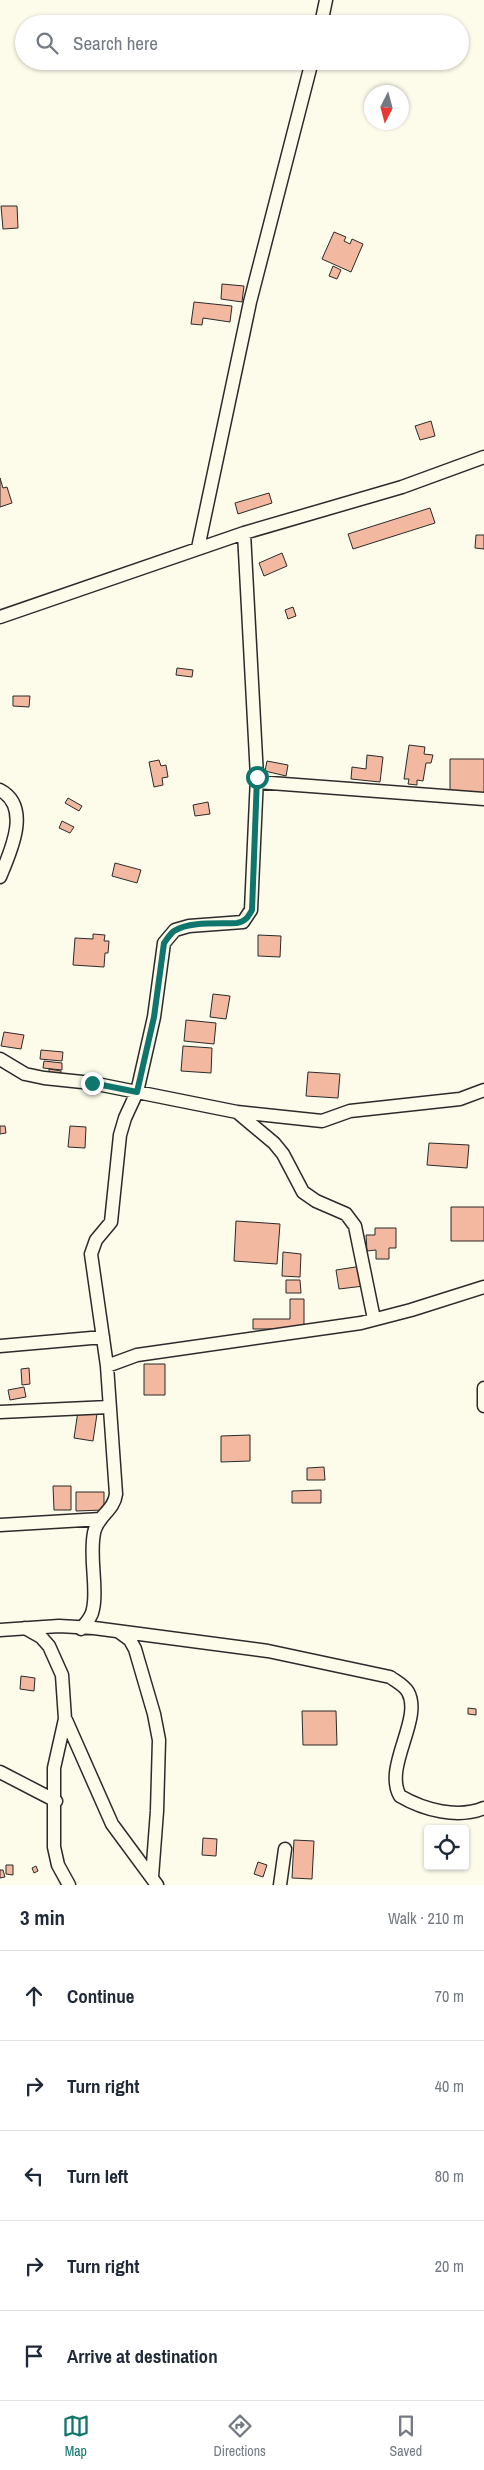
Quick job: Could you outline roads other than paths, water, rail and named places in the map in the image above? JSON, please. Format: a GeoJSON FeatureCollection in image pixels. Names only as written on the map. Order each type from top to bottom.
{"type":"FeatureCollection","features":[{"type":"Feature","properties":{"kind":"street"},"geometry":{"type":"LineString","coordinates":[[323,15],[326,0]]}},
{"type":"Feature","properties":{"kind":"street"},"geometry":{"type":"LineString","coordinates":[[198,548],[252,293],[310,70]]}},
{"type":"Feature","properties":{"kind":"street"},"geometry":{"type":"LineString","coordinates":[[0,617],[198,548],[402,487],[484,457]]}},
{"type":"Feature","properties":{"kind":"street"},"geometry":{"type":"LineString","coordinates":[[81,1629],[93,1610],[92,1551],[94,1531],[101,1519],[110,1510],[115,1501],[116,1494],[107,1366],[91,1254],[96,1240],[111,1222],[120,1135],[125,1118],[137,1092],[154,1017],[164,943],[175,930],[189,926],[244,922],[252,910],[257,782],[244,533]]}},
{"type":"Feature","properties":{"kind":"street"},"geometry":{"type":"LineString","coordinates":[[257,782],[484,799]]}},
{"type":"Feature","properties":{"kind":"street"},"geometry":{"type":"LineString","coordinates":[[0,790],[12,801],[16,812],[16,829],[13,844],[0,877]]}},
{"type":"Feature","properties":{"kind":"street"},"geometry":{"type":"LineString","coordinates":[[0,1059],[25,1074],[92,1083],[237,1112],[322,1121],[350,1111],[460,1099],[484,1090]]}},
{"type":"Feature","properties":{"kind":"street"},"geometry":{"type":"LineString","coordinates":[[237,1112],[274,1143],[283,1154],[303,1192],[316,1201],[346,1214],[355,1226],[374,1319]]}},
{"type":"Feature","properties":{"kind":"street"},"geometry":{"type":"LineString","coordinates":[[107,1366],[137,1355],[319,1330],[374,1319],[411,1310],[484,1287]]}},
{"type":"Feature","properties":{"kind":"street"},"geometry":{"type":"LineString","coordinates":[[0,1346],[103,1337]]}},
{"type":"Feature","properties":{"kind":"street"},"geometry":{"type":"LineString","coordinates":[[484,1388],[484,1406]]}},
{"type":"Feature","properties":{"kind":"street"},"geometry":{"type":"LineString","coordinates":[[0,1412],[109,1407]]}},
{"type":"Feature","properties":{"kind":"street"},"geometry":{"type":"LineString","coordinates":[[0,1525],[101,1519]]}},
{"type":"Feature","properties":{"kind":"street"},"geometry":{"type":"LineString","coordinates":[[0,1630],[59,1626],[118,1631],[268,1651],[390,1678],[404,1686],[411,1702],[394,1780],[400,1796],[441,1811],[460,1814],[474,1813],[484,1808]]}},
{"type":"Feature","properties":{"kind":"street"},"geometry":{"type":"LineString","coordinates":[[25,1628],[41,1637],[49,1646],[56,1660],[63,1684],[65,1719],[54,1768],[56,1801],[55,1855],[69,1885]]}},
{"type":"Feature","properties":{"kind":"street"},"geometry":{"type":"LineString","coordinates":[[118,1631],[130,1640],[135,1649],[158,1730],[155,1881]]}},
{"type":"Feature","properties":{"kind":"street"},"geometry":{"type":"LineString","coordinates":[[65,1719],[112,1824],[155,1881]]}},
{"type":"Feature","properties":{"kind":"street"},"geometry":{"type":"LineString","coordinates":[[0,1772],[56,1801]]}},
{"type":"Feature","properties":{"kind":"street"},"geometry":{"type":"LineString","coordinates":[[280,1885],[284,1849]]}}]}
